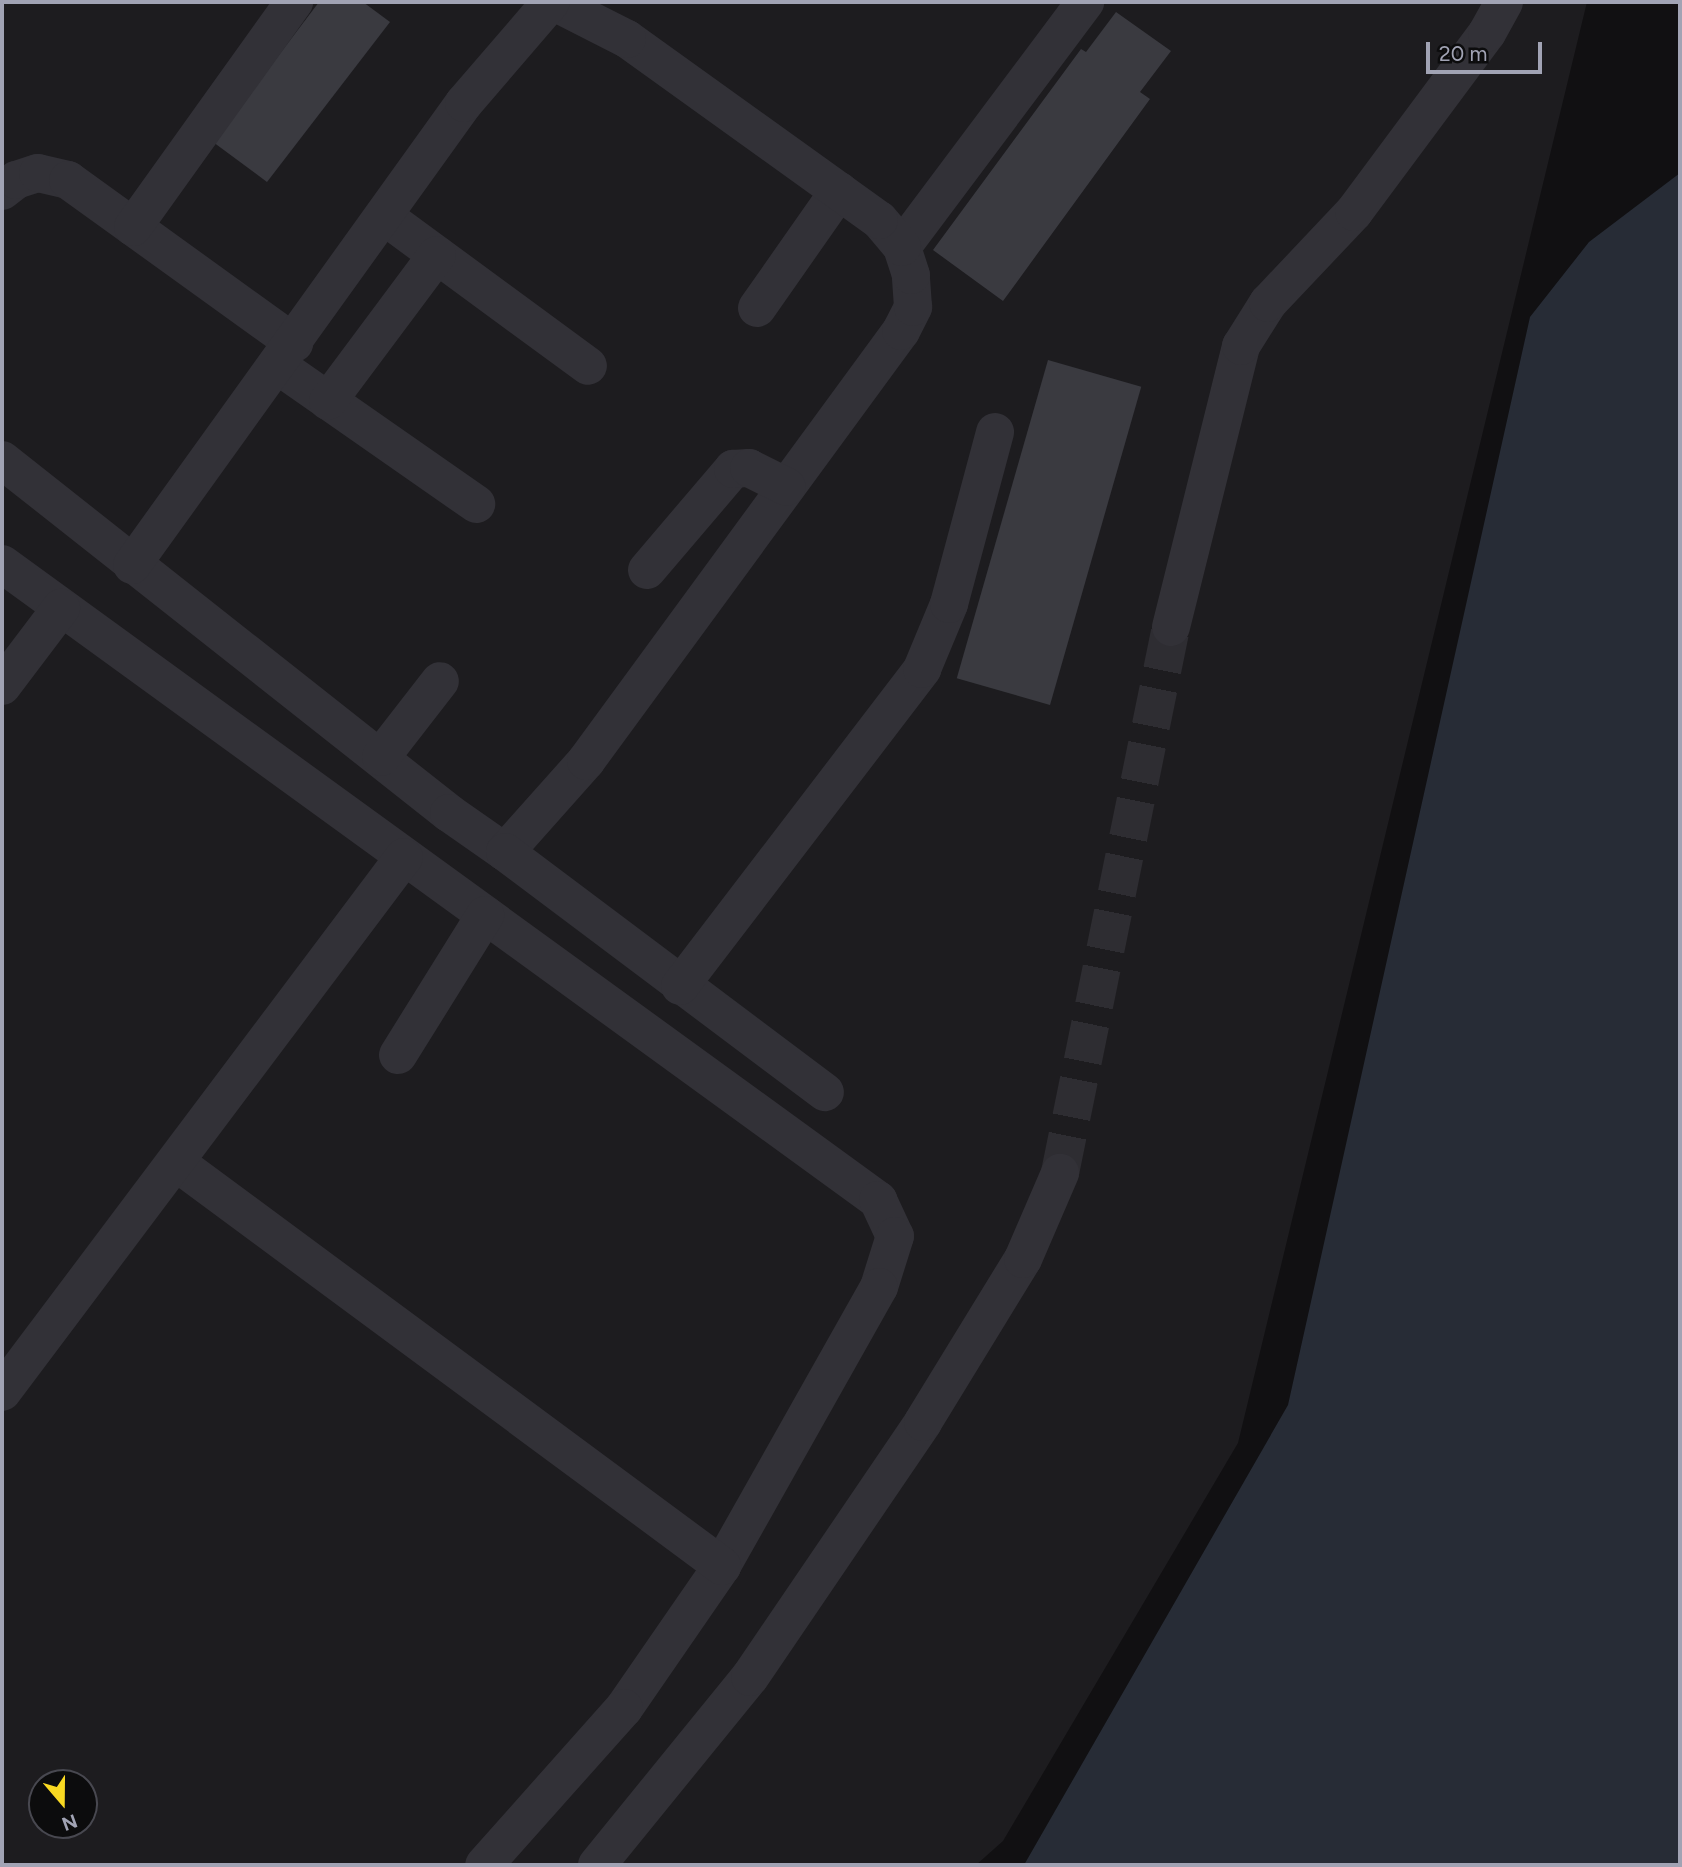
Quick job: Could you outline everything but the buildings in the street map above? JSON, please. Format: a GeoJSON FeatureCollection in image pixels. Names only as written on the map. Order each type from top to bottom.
{"type":"FeatureCollection","features":[{"type":"Feature","properties":{"kind":"lane"},"geometry":{"type":"LineString","coordinates":[[132,227],[294,2]]}},
{"type":"Feature","properties":{"kind":"lane"},"geometry":{"type":"LineString","coordinates":[[132,565],[464,103],[553,2],[627,39],[879,220],[902,247],[911,275],[913,307],[901,331],[564,789],[505,852]]}},
{"type":"Feature","properties":{"kind":"lane"},"geometry":{"type":"LineString","coordinates":[[902,247],[1085,2]]}},
{"type":"Feature","properties":{"kind":"lane"},"geometry":{"type":"LineString","coordinates":[[1171,627],[1241,346],[1268,303],[1354,212],[1488,33],[1504,2]]}},
{"type":"Feature","properties":{"kind":"lane"},"geometry":{"type":"LineString","coordinates":[[2,191],[16,180],[38,173],[68,180],[132,227],[286,354],[328,401],[476,504]]}},
{"type":"Feature","properties":{"kind":"lane"},"geometry":{"type":"LineString","coordinates":[[757,308],[839,191]]}},
{"type":"Feature","properties":{"kind":"lane"},"geometry":{"type":"LineString","coordinates":[[384,216],[588,366]]}},
{"type":"Feature","properties":{"kind":"lane"},"geometry":{"type":"LineString","coordinates":[[328,401],[437,255]]}},
{"type":"Feature","properties":{"kind":"lane"},"geometry":{"type":"LineString","coordinates":[[680,986],[922,668],[949,604],[995,432]]}},
{"type":"Feature","properties":{"kind":"lane"},"geometry":{"type":"LineString","coordinates":[[2,460],[132,565],[381,757],[680,986],[825,1092]]}},
{"type":"Feature","properties":{"kind":"lane"},"geometry":{"type":"LineString","coordinates":[[647,570],[733,469],[749,468],[787,487]]}},
{"type":"Feature","properties":{"kind":"lane"},"geometry":{"type":"LineString","coordinates":[[2,564],[877,1200],[895,1236],[879,1287],[722,1566],[624,1708],[484,1865]]}},
{"type":"Feature","properties":{"kind":"lane"},"geometry":{"type":"LineString","coordinates":[[2,686],[61,608]]}},
{"type":"Feature","properties":{"kind":"lane"},"geometry":{"type":"LineString","coordinates":[[381,757],[440,681]]}},
{"type":"Feature","properties":{"kind":"lane"},"geometry":{"type":"LineString","coordinates":[[2,1392],[177,1163],[404,857]]}},
{"type":"Feature","properties":{"kind":"lane"},"geometry":{"type":"LineString","coordinates":[[398,1055],[485,915]]}},
{"type":"Feature","properties":{"kind":"lane"},"geometry":{"type":"LineString","coordinates":[[177,1163],[722,1566]]}},
{"type":"Feature","properties":{"kind":"lane"},"geometry":{"type":"LineString","coordinates":[[597,1865],[750,1677],[923,1422],[1023,1259],[1060,1173]]}},
{"type":"Feature","properties":{"kind":"shaded area"},"geometry":{"type":"Polygon","coordinates":[[[2,2],[1587,2],[1238,1443],[1003,1841],[976,1865],[2,1865],[2,2]]]}},
{"type":"Feature","properties":{"kind":"shaded area"},"geometry":{"type":"Polygon","coordinates":[[[1680,173],[1680,1865],[1024,1865],[1288,1405],[1530,317],[1589,242],[1680,173]]]}},
{"type":"Feature","properties":{"kind":"tunnel"},"geometry":{"type":"LineString","coordinates":[[1060,1173],[1171,627]]}}]}
